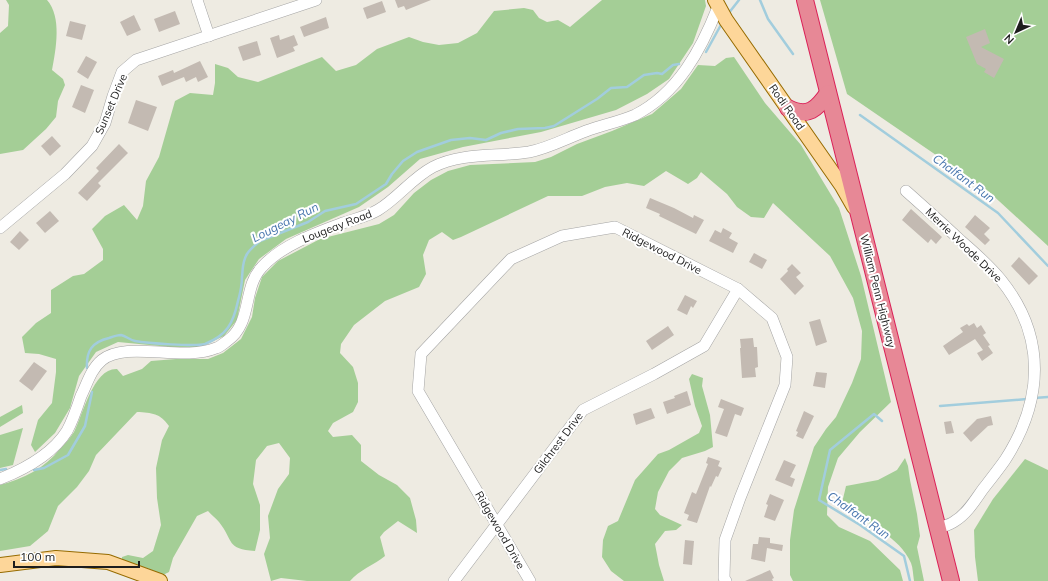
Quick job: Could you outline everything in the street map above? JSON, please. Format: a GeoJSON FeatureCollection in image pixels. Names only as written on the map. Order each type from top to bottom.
{"type":"FeatureCollection","features":[{"type":"Feature","properties":{"kind":"highway","name":"William Penn Highway"},"geometry":{"type":"LineString","coordinates":[[805,0],[952,581]]}},
{"type":"Feature","properties":{"kind":"highway"},"geometry":{"type":"LineString","coordinates":[[788,108],[799,113],[809,112],[818,106],[828,93]]}},
{"type":"Feature","properties":{"kind":"main road","name":"Rodi Road"},"geometry":{"type":"LineString","coordinates":[[721,11],[842,186],[859,214]]}},
{"type":"Feature","properties":{"kind":"main road"},"geometry":{"type":"LineString","coordinates":[[0,565],[56,558],[108,562],[160,581]]}},
{"type":"Feature","properties":{"kind":"street"},"geometry":{"type":"LineString","coordinates":[[196,0],[209,36]]}},
{"type":"Feature","properties":{"kind":"street","name":"Sunset Drive"},"geometry":{"type":"LineString","coordinates":[[0,228],[65,174],[92,146],[105,123],[122,72],[136,60],[316,0]]}},
{"type":"Feature","properties":{"kind":"street","name":"Lougeay Road"},"geometry":{"type":"LineString","coordinates":[[0,479],[26,468],[50,451],[60,440],[67,430],[89,378],[97,365],[104,359],[114,354],[128,351],[192,354],[217,348],[232,337],[243,322],[250,288],[261,267],[290,246],[318,232],[378,210],[421,174],[451,160],[532,151],[596,127],[628,117],[645,108],[663,96],[684,72],[721,11]]}},
{"type":"Feature","properties":{"kind":"street","name":"Merrie Woode Drive"},"geometry":{"type":"LineString","coordinates":[[906,191],[992,269],[1002,280],[1017,303],[1028,328],[1034,354],[1035,371],[1031,398],[1020,434],[1002,464],[964,514],[951,523],[938,528]]}},
{"type":"Feature","properties":{"kind":"street","name":"Ridgewood Drive"},"geometry":{"type":"LineString","coordinates":[[530,581],[418,390],[420,354],[511,259],[562,236],[615,227],[738,290],[772,318],[787,357],[785,385],[725,540],[724,578],[726,581]]}},
{"type":"Feature","properties":{"kind":"street","name":"Gilchrest Drive"},"geometry":{"type":"LineString","coordinates":[[454,581],[583,410],[654,374],[704,346],[738,290]]}},
{"type":"Feature","properties":{"kind":"green space"},"geometry":{"type":"Polygon","coordinates":[[[6,0],[47,0],[52,7],[55,15],[57,34],[52,70],[63,79],[65,85],[58,101],[56,117],[46,129],[23,150],[0,154],[0,33],[8,26],[9,5],[6,0]]]}},
{"type":"Feature","properties":{"kind":"green space"},"geometry":{"type":"Polygon","coordinates":[[[602,0],[705,0],[706,6],[693,43],[669,79],[647,94],[616,110],[541,132],[463,147],[420,159],[388,187],[359,207],[286,239],[259,259],[245,280],[237,320],[224,336],[198,348],[118,342],[96,352],[79,376],[70,408],[55,433],[35,452],[31,445],[38,420],[52,403],[56,359],[39,354],[25,353],[22,337],[36,323],[51,313],[51,290],[73,276],[84,274],[103,260],[103,249],[92,229],[105,216],[124,205],[137,220],[143,206],[146,181],[159,157],[175,101],[190,93],[213,95],[215,83],[215,64],[228,68],[238,77],[258,82],[322,57],[336,71],[356,65],[377,49],[409,37],[423,42],[439,45],[458,43],[477,33],[494,11],[524,8],[533,10],[539,18],[547,22],[558,20],[570,27],[602,0]]]}},
{"type":"Feature","properties":{"kind":"green space"},"geometry":{"type":"Polygon","coordinates":[[[820,0],[1048,0],[1048,246],[987,190],[847,94],[820,0]]]}},
{"type":"Feature","properties":{"kind":"green space"},"geometry":{"type":"Polygon","coordinates":[[[734,57],[765,103],[801,145],[839,208],[861,276],[891,402],[860,432],[838,458],[828,487],[827,515],[839,527],[870,541],[900,570],[903,581],[793,581],[790,575],[790,540],[794,510],[814,447],[836,417],[852,383],[861,359],[862,331],[853,298],[830,256],[773,203],[764,218],[751,217],[737,207],[727,194],[701,172],[697,178],[688,184],[666,171],[644,186],[627,183],[605,187],[582,196],[548,196],[453,240],[442,232],[429,240],[423,255],[426,274],[419,287],[385,301],[354,325],[341,344],[340,353],[353,367],[358,383],[358,402],[353,412],[333,423],[328,431],[333,437],[352,435],[361,445],[361,461],[379,475],[397,485],[410,498],[416,520],[417,533],[398,521],[380,537],[385,556],[350,581],[307,581],[281,578],[271,581],[264,554],[270,538],[268,516],[278,489],[289,474],[290,458],[279,443],[267,446],[256,460],[253,484],[260,505],[260,530],[255,551],[246,550],[235,546],[219,522],[208,511],[197,516],[173,558],[169,572],[163,575],[147,568],[122,562],[122,557],[128,555],[143,558],[153,551],[161,525],[157,498],[156,468],[162,440],[169,426],[159,416],[142,412],[137,412],[96,455],[89,471],[77,487],[58,506],[48,531],[30,546],[0,551],[0,485],[17,480],[33,472],[54,456],[74,432],[90,394],[101,376],[109,371],[117,369],[123,376],[142,369],[151,361],[208,359],[223,353],[241,339],[252,317],[255,298],[262,277],[278,261],[320,239],[379,224],[394,215],[414,193],[431,180],[448,171],[470,165],[535,162],[551,157],[577,144],[652,114],[681,89],[698,65],[715,66],[726,58],[734,57]]]}},
{"type":"Feature","properties":{"kind":"green space"},"geometry":{"type":"Polygon","coordinates":[[[692,374],[703,378],[702,386],[710,415],[713,447],[682,458],[669,471],[658,492],[655,509],[660,515],[682,525],[676,530],[665,531],[655,544],[664,581],[624,581],[611,571],[602,557],[603,540],[608,526],[618,521],[635,480],[658,454],[669,450],[699,433],[702,426],[695,406],[689,379],[692,374]]]}},
{"type":"Feature","properties":{"kind":"green space"},"geometry":{"type":"Polygon","coordinates":[[[22,405],[23,413],[0,427],[0,417],[22,405]]]}},
{"type":"Feature","properties":{"kind":"green space"},"geometry":{"type":"Polygon","coordinates":[[[23,428],[13,465],[0,468],[0,435],[23,428]]]}},
{"type":"Feature","properties":{"kind":"green space"},"geometry":{"type":"Polygon","coordinates":[[[905,458],[908,466],[917,514],[920,536],[917,547],[924,581],[914,581],[911,563],[898,544],[880,530],[850,511],[842,503],[846,486],[878,480],[897,470],[905,458]]]}},
{"type":"Feature","properties":{"kind":"green space"},"geometry":{"type":"Polygon","coordinates":[[[1025,459],[1048,470],[1048,581],[978,581],[974,530],[993,499],[1025,459]]]}},
{"type":"Feature","properties":{"kind":"building"},"geometry":{"type":"Polygon","coordinates":[[[395,0],[431,0],[406,10],[404,6],[398,8],[395,0]]]}},
{"type":"Feature","properties":{"kind":"building"},"geometry":{"type":"Polygon","coordinates":[[[382,1],[386,12],[367,19],[363,8],[382,1]]]}},
{"type":"Feature","properties":{"kind":"building"},"geometry":{"type":"Polygon","coordinates":[[[175,11],[180,24],[159,32],[154,19],[175,11]]]}},
{"type":"Feature","properties":{"kind":"building"},"geometry":{"type":"Polygon","coordinates":[[[134,15],[141,30],[127,36],[120,22],[134,15]]]}},
{"type":"Feature","properties":{"kind":"building"},"geometry":{"type":"Polygon","coordinates":[[[326,17],[329,28],[304,37],[300,27],[326,17]]]}},
{"type":"Feature","properties":{"kind":"building"},"geometry":{"type":"Polygon","coordinates":[[[70,21],[86,25],[82,40],[66,36],[70,21]]]}},
{"type":"Feature","properties":{"kind":"building"},"geometry":{"type":"Polygon","coordinates":[[[985,29],[990,43],[981,47],[1004,59],[994,78],[984,72],[986,69],[977,64],[966,37],[985,29]]]}},
{"type":"Feature","properties":{"kind":"building"},"geometry":{"type":"Polygon","coordinates":[[[279,35],[280,40],[294,35],[298,45],[293,47],[295,51],[277,58],[270,38],[279,35]]]}},
{"type":"Feature","properties":{"kind":"building"},"geometry":{"type":"Polygon","coordinates":[[[257,41],[261,55],[243,61],[238,47],[257,41]]]}},
{"type":"Feature","properties":{"kind":"building"},"geometry":{"type":"Polygon","coordinates":[[[86,56],[97,62],[88,79],[77,72],[86,56]]]}},
{"type":"Feature","properties":{"kind":"building"},"geometry":{"type":"Polygon","coordinates":[[[200,61],[208,77],[198,82],[196,77],[186,82],[184,77],[162,86],[158,76],[173,70],[174,73],[200,61]]]}},
{"type":"Feature","properties":{"kind":"building"},"geometry":{"type":"Polygon","coordinates":[[[81,85],[94,90],[85,113],[72,107],[81,85]]]}},
{"type":"Feature","properties":{"kind":"building"},"geometry":{"type":"Polygon","coordinates":[[[136,100],[157,107],[148,131],[128,123],[136,100]]]}},
{"type":"Feature","properties":{"kind":"building"},"geometry":{"type":"Polygon","coordinates":[[[52,136],[61,146],[50,156],[41,146],[52,136]]]}},
{"type":"Feature","properties":{"kind":"building"},"geometry":{"type":"Polygon","coordinates":[[[119,144],[128,153],[98,183],[101,186],[87,201],[78,193],[99,171],[96,168],[119,144]]]}},
{"type":"Feature","properties":{"kind":"building"},"geometry":{"type":"Polygon","coordinates":[[[650,198],[693,218],[694,215],[704,220],[696,234],[646,208],[650,198]]]}},
{"type":"Feature","properties":{"kind":"building"},"geometry":{"type":"Polygon","coordinates":[[[911,209],[942,237],[936,244],[931,239],[928,243],[902,220],[911,209]]]}},
{"type":"Feature","properties":{"kind":"building"},"geometry":{"type":"Polygon","coordinates":[[[50,211],[59,221],[45,233],[36,223],[50,211]]]}},
{"type":"Feature","properties":{"kind":"building"},"geometry":{"type":"Polygon","coordinates":[[[975,215],[990,228],[984,234],[990,240],[985,245],[965,227],[975,215]]]}},
{"type":"Feature","properties":{"kind":"building"},"geometry":{"type":"Polygon","coordinates":[[[723,228],[732,233],[729,238],[738,243],[733,253],[709,241],[715,230],[721,233],[723,228]]]}},
{"type":"Feature","properties":{"kind":"building"},"geometry":{"type":"Polygon","coordinates":[[[20,231],[29,240],[19,250],[10,242],[20,231]]]}},
{"type":"Feature","properties":{"kind":"building"},"geometry":{"type":"Polygon","coordinates":[[[754,253],[767,260],[762,269],[749,262],[754,253]]]}},
{"type":"Feature","properties":{"kind":"building"},"geometry":{"type":"Polygon","coordinates":[[[1019,257],[1038,276],[1029,285],[1011,266],[1019,257]]]}},
{"type":"Feature","properties":{"kind":"building"},"geometry":{"type":"Polygon","coordinates":[[[792,264],[801,273],[796,277],[804,286],[795,295],[780,279],[788,271],[787,269],[792,264]]]}},
{"type":"Feature","properties":{"kind":"building"},"geometry":{"type":"Polygon","coordinates":[[[685,295],[697,301],[693,308],[691,306],[687,315],[677,310],[685,295]]]}},
{"type":"Feature","properties":{"kind":"building"},"geometry":{"type":"Polygon","coordinates":[[[820,319],[827,342],[816,346],[809,322],[820,319]]]}},
{"type":"Feature","properties":{"kind":"building"},"geometry":{"type":"Polygon","coordinates":[[[974,323],[977,328],[981,325],[986,333],[983,335],[990,345],[988,346],[993,353],[982,361],[977,353],[983,350],[975,339],[949,355],[943,346],[963,332],[960,328],[967,324],[969,326],[974,323]]]}},
{"type":"Feature","properties":{"kind":"building"},"geometry":{"type":"Polygon","coordinates":[[[668,326],[674,335],[652,350],[646,341],[668,326]]]}},
{"type":"Feature","properties":{"kind":"building"},"geometry":{"type":"Polygon","coordinates":[[[753,338],[754,347],[757,347],[758,367],[755,368],[756,377],[742,378],[740,339],[753,338]]]}},
{"type":"Feature","properties":{"kind":"building"},"geometry":{"type":"Polygon","coordinates":[[[34,362],[47,371],[32,391],[19,381],[34,362]]]}},
{"type":"Feature","properties":{"kind":"building"},"geometry":{"type":"Polygon","coordinates":[[[816,372],[827,373],[825,388],[813,386],[816,372]]]}},
{"type":"Feature","properties":{"kind":"building"},"geometry":{"type":"Polygon","coordinates":[[[687,391],[691,405],[667,414],[663,402],[675,398],[674,396],[687,391]]]}},
{"type":"Feature","properties":{"kind":"building"},"geometry":{"type":"Polygon","coordinates":[[[721,399],[744,408],[741,416],[735,414],[727,437],[715,433],[724,409],[718,407],[721,399]]]}},
{"type":"Feature","properties":{"kind":"building"},"geometry":{"type":"Polygon","coordinates":[[[651,408],[655,418],[636,425],[633,414],[651,408]]]}},
{"type":"Feature","properties":{"kind":"building"},"geometry":{"type":"Polygon","coordinates":[[[804,411],[814,416],[803,439],[796,436],[798,432],[796,431],[804,411]]]}},
{"type":"Feature","properties":{"kind":"building"},"geometry":{"type":"Polygon","coordinates":[[[991,416],[993,425],[988,426],[971,442],[963,433],[977,419],[991,416]]]}},
{"type":"Feature","properties":{"kind":"building"},"geometry":{"type":"Polygon","coordinates":[[[951,421],[954,433],[946,434],[944,422],[951,421]]]}},
{"type":"Feature","properties":{"kind":"building"},"geometry":{"type":"Polygon","coordinates":[[[708,457],[720,461],[718,466],[722,468],[718,477],[716,476],[711,487],[710,486],[697,523],[687,520],[689,515],[684,513],[692,492],[696,494],[708,464],[706,463],[708,457]]]}},
{"type":"Feature","properties":{"kind":"building"},"geometry":{"type":"Polygon","coordinates":[[[784,460],[796,465],[790,477],[795,479],[792,487],[775,480],[784,460]]]}},
{"type":"Feature","properties":{"kind":"building"},"geometry":{"type":"Polygon","coordinates":[[[770,494],[784,500],[775,521],[764,517],[768,505],[766,504],[770,494]]]}},
{"type":"Feature","properties":{"kind":"building"},"geometry":{"type":"Polygon","coordinates":[[[759,537],[770,538],[770,543],[783,545],[782,551],[767,548],[765,562],[751,559],[753,544],[758,544],[759,537]]]}},
{"type":"Feature","properties":{"kind":"building"},"geometry":{"type":"Polygon","coordinates":[[[685,540],[694,541],[692,565],[683,564],[685,540]]]}},
{"type":"Feature","properties":{"kind":"building"},"geometry":{"type":"Polygon","coordinates":[[[770,570],[774,578],[772,579],[773,581],[745,581],[770,570]]]}},
{"type":"Feature","properties":{"kind":"waterway","name":"Lougeay Run"},"geometry":{"type":"LineString","coordinates":[[728,14],[739,0]]}},
{"type":"Feature","properties":{"kind":"waterway","name":"Chalfant Run"},"geometry":{"type":"LineString","coordinates":[[760,0],[768,19],[793,54]]}},
{"type":"Feature","properties":{"kind":"waterway","name":"Lougeay Run"},"geometry":{"type":"LineString","coordinates":[[706,52],[722,23]]}},
{"type":"Feature","properties":{"kind":"waterway","name":"Lougeay Run"},"geometry":{"type":"LineString","coordinates":[[87,368],[91,348],[98,342],[116,336],[121,335],[141,342],[171,344],[200,345],[213,341],[224,333],[234,316],[241,289],[244,260],[248,252],[253,247],[260,241],[308,222],[325,211],[356,204],[386,184],[403,161],[417,152],[451,140],[470,138],[486,140],[501,133],[518,129],[545,128],[554,126],[597,99],[611,88],[627,87],[644,75],[657,73],[662,74],[673,65],[679,64]]}},
{"type":"Feature","properties":{"kind":"waterway","name":"Chalfant Run"},"geometry":{"type":"LineString","coordinates":[[860,115],[998,213],[1048,266]]}},
{"type":"Feature","properties":{"kind":"waterway","name":"Lougeay Run"},"geometry":{"type":"LineString","coordinates":[[34,470],[44,468],[68,455],[85,426],[92,392]]}},
{"type":"Feature","properties":{"kind":"waterway","name":"Chalfant Run"},"geometry":{"type":"LineString","coordinates":[[1034,398],[1048,397]]}},
{"type":"Feature","properties":{"kind":"waterway","name":"Chalfant Run"},"geometry":{"type":"LineString","coordinates":[[940,406],[1027,399]]}},
{"type":"Feature","properties":{"kind":"waterway","name":"Chalfant Run"},"geometry":{"type":"LineString","coordinates":[[882,421],[874,414],[830,450],[819,500],[860,525],[904,556],[910,581]]}},
{"type":"Feature","properties":{"kind":"waterway","name":"Lougeay Run"},"geometry":{"type":"LineString","coordinates":[[0,470],[6,469]]}}]}
